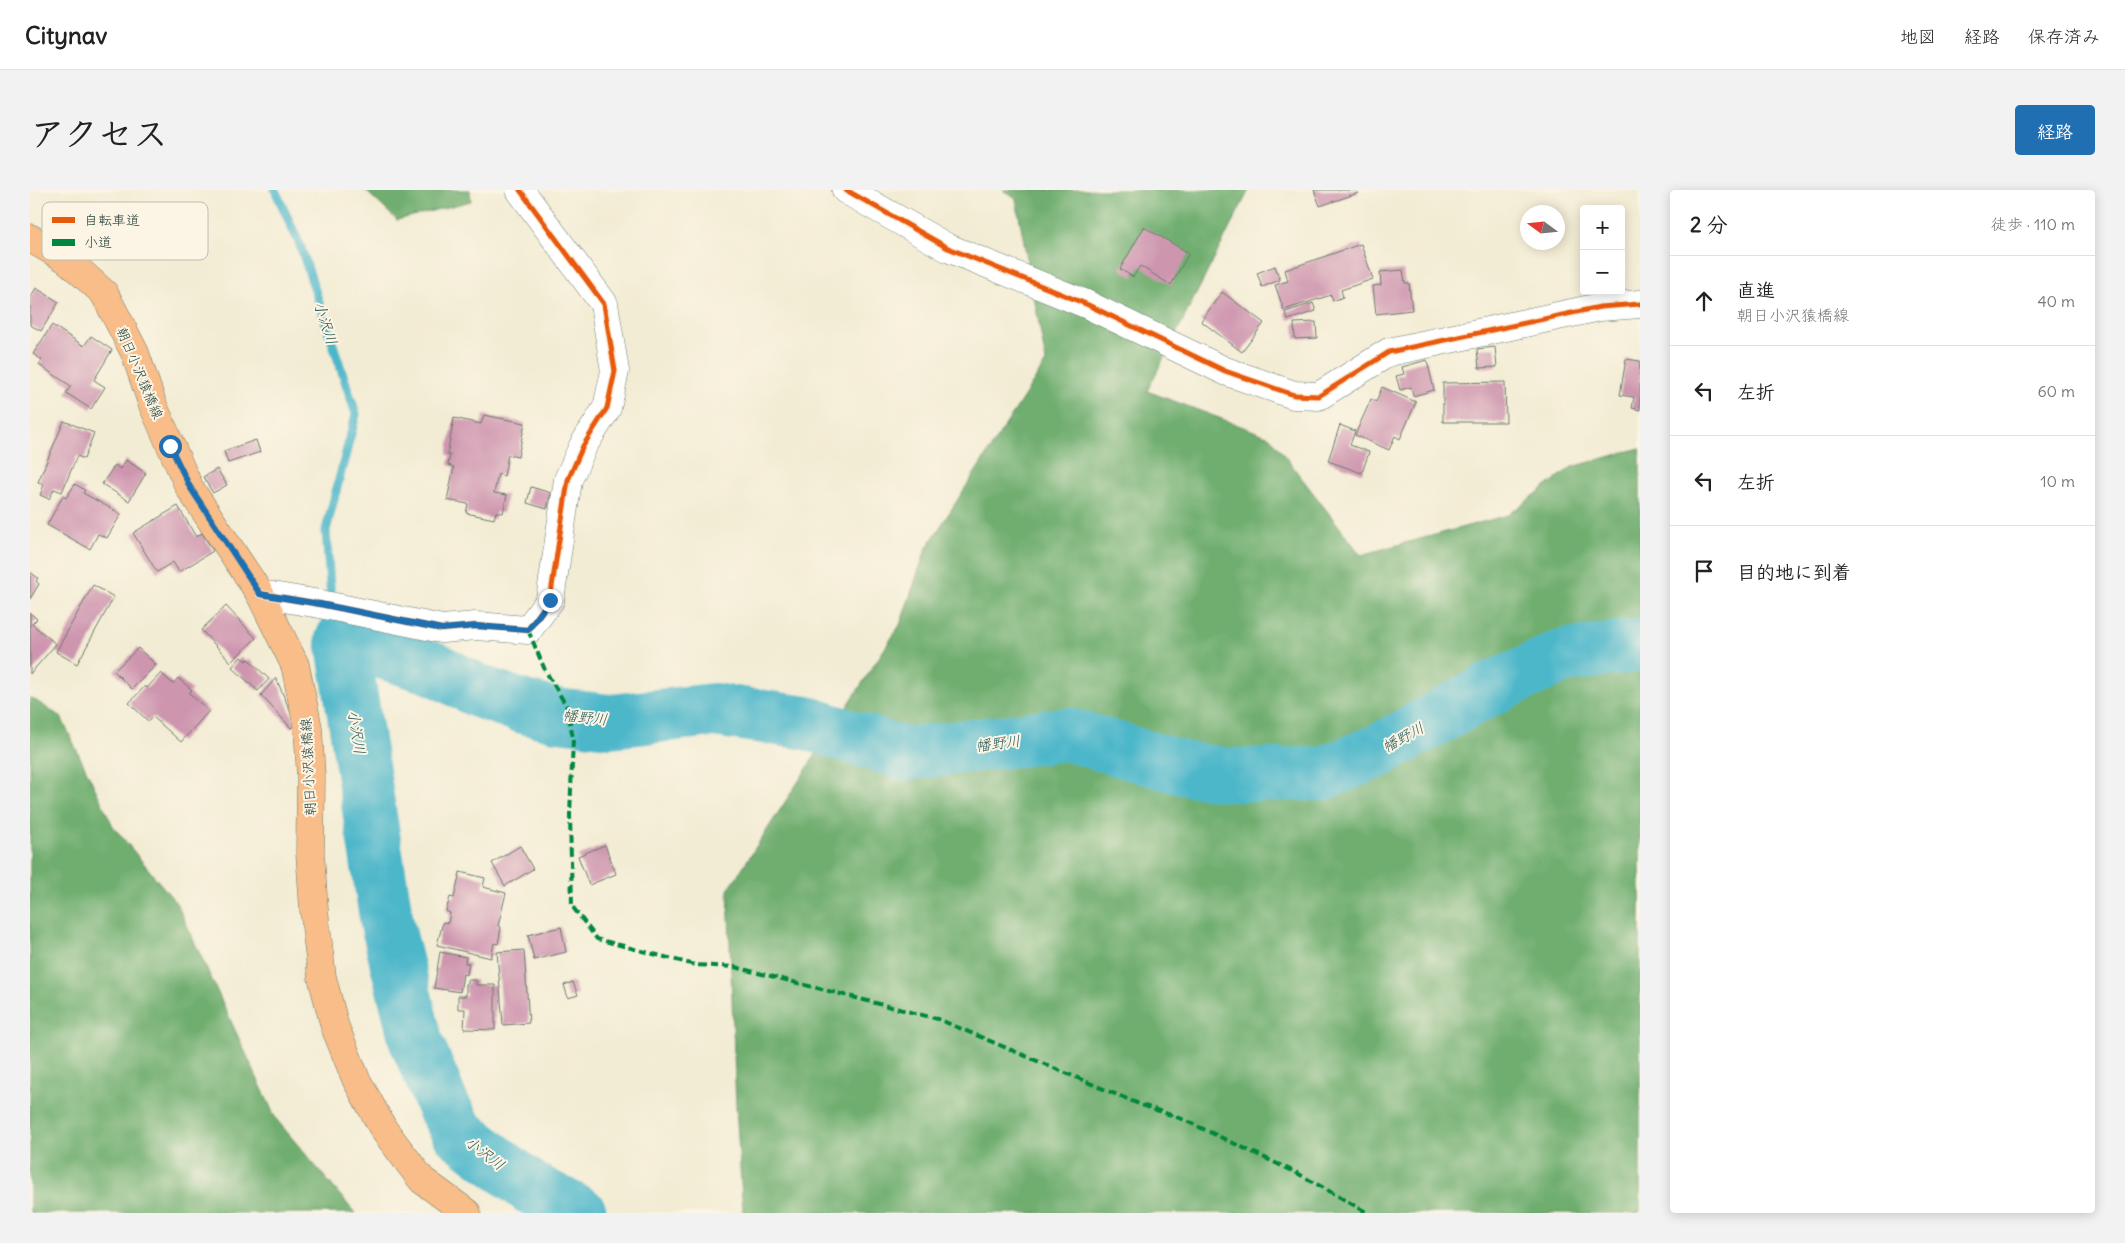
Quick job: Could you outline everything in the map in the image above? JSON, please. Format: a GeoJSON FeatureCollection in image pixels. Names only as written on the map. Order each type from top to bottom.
{"type":"FeatureCollection","features":[{"type":"Feature","properties":{"kind":"main road","name":"朝日小沢猿橋線"},"geometry":{"type":"LineString","coordinates":[[30,238],[42,245]]}},
{"type":"Feature","properties":{"kind":"main road","name":"朝日小沢猿橋線"},"geometry":{"type":"LineString","coordinates":[[67,260],[104,293],[135,353],[152,403],[190,487],[260,594],[296,665],[308,728],[311,777],[310,853],[314,910],[322,977],[335,1027],[356,1079],[384,1130],[422,1180],[467,1213]]}},
{"type":"Feature","properties":{"kind":"street"},"geometry":{"type":"LineString","coordinates":[[260,594],[320,604],[442,629],[476,626],[528,630],[550,600],[568,480],[583,446],[607,408],[614,371],[604,304],[520,190]]}},
{"type":"Feature","properties":{"kind":"street"},"geometry":{"type":"LineString","coordinates":[[846,190],[948,248],[1086,304],[1226,371],[1294,395],[1319,396],[1388,352],[1600,307],[1640,304]]}},
{"type":"Feature","properties":{"kind":"green space"},"geometry":{"type":"Polygon","coordinates":[[[365,190],[470,190],[471,201],[397,220],[365,190]]]}},
{"type":"Feature","properties":{"kind":"green space"},"geometry":{"type":"Polygon","coordinates":[[[1003,190],[1249,190],[1147,391],[1270,437],[1361,555],[1508,515],[1572,467],[1640,448],[1640,1213],[743,1213],[736,1107],[728,890],[900,625],[926,549],[1046,362],[1016,199],[1003,190]]]}},
{"type":"Feature","properties":{"kind":"green space"},"geometry":{"type":"Polygon","coordinates":[[[30,697],[61,717],[113,826],[177,904],[276,1119],[355,1213],[30,1213],[30,697]]]}},
{"type":"Feature","properties":{"kind":"building"},"geometry":{"type":"Polygon","coordinates":[[[1314,190],[1357,190],[1358,193],[1320,206],[1314,190]]]}},
{"type":"Feature","properties":{"kind":"building"},"geometry":{"type":"Polygon","coordinates":[[[1144,227],[1189,253],[1171,285],[1140,266],[1133,277],[1120,269],[1144,227]]]}},
{"type":"Feature","properties":{"kind":"building"},"geometry":{"type":"Polygon","coordinates":[[[1361,244],[1373,279],[1341,290],[1343,297],[1333,301],[1331,295],[1284,310],[1275,285],[1288,281],[1285,270],[1361,244]]]}},
{"type":"Feature","properties":{"kind":"building"},"geometry":{"type":"Polygon","coordinates":[[[1275,266],[1280,280],[1262,287],[1257,273],[1275,266]]]}},
{"type":"Feature","properties":{"kind":"building"},"geometry":{"type":"Polygon","coordinates":[[[1403,270],[1405,283],[1409,283],[1412,310],[1376,314],[1373,286],[1381,285],[1380,272],[1403,270]]]}},
{"type":"Feature","properties":{"kind":"building"},"geometry":{"type":"Polygon","coordinates":[[[36,288],[59,302],[41,331],[30,325],[30,299],[36,288]]]}},
{"type":"Feature","properties":{"kind":"building"},"geometry":{"type":"Polygon","coordinates":[[[1222,292],[1264,323],[1242,352],[1201,321],[1222,292]]]}},
{"type":"Feature","properties":{"kind":"building"},"geometry":{"type":"Polygon","coordinates":[[[1313,303],[1316,311],[1288,320],[1285,312],[1313,303]]]}},
{"type":"Feature","properties":{"kind":"building"},"geometry":{"type":"Polygon","coordinates":[[[1316,322],[1317,338],[1295,339],[1294,323],[1316,322]]]}},
{"type":"Feature","properties":{"kind":"building"},"geometry":{"type":"Polygon","coordinates":[[[52,325],[84,346],[91,336],[112,350],[94,380],[105,387],[91,409],[66,393],[71,386],[39,365],[42,360],[33,354],[52,325]]]}},
{"type":"Feature","properties":{"kind":"building"},"geometry":{"type":"Polygon","coordinates":[[[1495,347],[1497,367],[1479,368],[1477,349],[1495,347]]]}},
{"type":"Feature","properties":{"kind":"building"},"geometry":{"type":"Polygon","coordinates":[[[1626,359],[1640,361],[1640,410],[1632,408],[1634,397],[1620,395],[1626,359]]]}},
{"type":"Feature","properties":{"kind":"building"},"geometry":{"type":"Polygon","coordinates":[[[1427,360],[1434,390],[1413,396],[1411,387],[1400,390],[1396,376],[1404,374],[1402,367],[1427,360]]]}},
{"type":"Feature","properties":{"kind":"building"},"geometry":{"type":"Polygon","coordinates":[[[1505,382],[1506,422],[1443,422],[1443,383],[1505,382]]]}},
{"type":"Feature","properties":{"kind":"building"},"geometry":{"type":"Polygon","coordinates":[[[1382,387],[1416,402],[1400,439],[1395,436],[1389,450],[1355,435],[1371,399],[1376,402],[1382,387]]]}},
{"type":"Feature","properties":{"kind":"building"},"geometry":{"type":"Polygon","coordinates":[[[484,415],[525,423],[518,457],[508,455],[504,476],[498,474],[494,493],[507,495],[503,513],[496,512],[494,519],[466,513],[468,504],[447,500],[454,467],[448,465],[450,455],[447,455],[454,418],[481,424],[484,415]]]}},
{"type":"Feature","properties":{"kind":"building"},"geometry":{"type":"Polygon","coordinates":[[[64,421],[94,433],[84,459],[77,456],[62,492],[54,489],[49,499],[40,495],[44,485],[38,482],[64,421]]]}},
{"type":"Feature","properties":{"kind":"building"},"geometry":{"type":"Polygon","coordinates":[[[1340,425],[1355,431],[1350,445],[1369,452],[1362,473],[1328,461],[1340,425]]]}},
{"type":"Feature","properties":{"kind":"building"},"geometry":{"type":"Polygon","coordinates":[[[256,440],[260,452],[228,463],[224,451],[256,440]]]}},
{"type":"Feature","properties":{"kind":"building"},"geometry":{"type":"Polygon","coordinates":[[[126,460],[146,473],[129,501],[102,484],[115,465],[120,469],[126,460]]]}},
{"type":"Feature","properties":{"kind":"building"},"geometry":{"type":"Polygon","coordinates":[[[217,469],[227,485],[213,493],[203,477],[217,469]]]}},
{"type":"Feature","properties":{"kind":"building"},"geometry":{"type":"Polygon","coordinates":[[[75,484],[85,490],[83,493],[121,514],[107,538],[98,534],[90,549],[47,525],[63,496],[66,498],[75,484]]]}},
{"type":"Feature","properties":{"kind":"building"},"geometry":{"type":"Polygon","coordinates":[[[531,487],[551,493],[547,509],[527,503],[531,487]]]}},
{"type":"Feature","properties":{"kind":"building"},"geometry":{"type":"Polygon","coordinates":[[[178,506],[196,537],[202,533],[213,551],[179,572],[173,562],[157,572],[133,533],[178,506]]]}},
{"type":"Feature","properties":{"kind":"building"},"geometry":{"type":"Polygon","coordinates":[[[30,572],[38,578],[36,581],[39,584],[30,599],[30,572]]]}},
{"type":"Feature","properties":{"kind":"building"},"geometry":{"type":"Polygon","coordinates":[[[93,585],[114,597],[77,664],[56,652],[93,585]]]}},
{"type":"Feature","properties":{"kind":"building"},"geometry":{"type":"Polygon","coordinates":[[[226,606],[256,638],[231,662],[201,630],[226,606]]]}},
{"type":"Feature","properties":{"kind":"building"},"geometry":{"type":"Polygon","coordinates":[[[30,613],[37,619],[32,624],[56,644],[30,674],[30,613]]]}},
{"type":"Feature","properties":{"kind":"building"},"geometry":{"type":"Polygon","coordinates":[[[138,648],[156,665],[132,689],[114,671],[138,648]]]}},
{"type":"Feature","properties":{"kind":"building"},"geometry":{"type":"Polygon","coordinates":[[[241,657],[246,661],[248,659],[269,679],[258,691],[232,667],[241,657]]]}},
{"type":"Feature","properties":{"kind":"building"},"geometry":{"type":"Polygon","coordinates":[[[161,673],[173,684],[178,678],[192,690],[189,693],[209,711],[181,742],[153,717],[148,721],[129,703],[161,673]]]}},
{"type":"Feature","properties":{"kind":"building"},"geometry":{"type":"Polygon","coordinates":[[[276,678],[296,725],[291,728],[261,695],[276,678]]]}},
{"type":"Feature","properties":{"kind":"building"},"geometry":{"type":"Polygon","coordinates":[[[605,845],[616,874],[589,885],[578,856],[605,845]]]}},
{"type":"Feature","properties":{"kind":"building"},"geometry":{"type":"Polygon","coordinates":[[[520,846],[533,869],[505,886],[492,863],[520,846]]]}},
{"type":"Feature","properties":{"kind":"building"},"geometry":{"type":"Polygon","coordinates":[[[460,872],[485,878],[483,887],[506,893],[498,926],[501,927],[498,944],[494,943],[491,958],[437,945],[443,922],[448,923],[450,913],[446,911],[450,897],[454,898],[460,872]]]}},
{"type":"Feature","properties":{"kind":"building"},"geometry":{"type":"Polygon","coordinates":[[[561,927],[566,952],[534,960],[528,935],[561,927]]]}},
{"type":"Feature","properties":{"kind":"building"},"geometry":{"type":"Polygon","coordinates":[[[524,950],[529,1023],[503,1025],[497,952],[524,950]]]}},
{"type":"Feature","properties":{"kind":"building"},"geometry":{"type":"Polygon","coordinates":[[[440,952],[466,957],[465,963],[469,963],[467,975],[463,974],[460,992],[434,988],[440,952]]]}},
{"type":"Feature","properties":{"kind":"building"},"geometry":{"type":"Polygon","coordinates":[[[468,980],[476,980],[476,985],[495,985],[495,1030],[464,1029],[465,1009],[458,1009],[458,996],[466,996],[468,980]]]}},
{"type":"Feature","properties":{"kind":"building"},"geometry":{"type":"Polygon","coordinates":[[[573,982],[578,995],[568,998],[564,985],[573,982]]]}},
{"type":"Feature","properties":{"kind":"waterway","name":"小沢川"},"geometry":{"type":"LineString","coordinates":[[275,190],[300,245],[356,414],[326,530],[331,599],[342,639]]}},
{"type":"Feature","properties":{"kind":"waterway","name":"幡野川"},"geometry":{"type":"LineString","coordinates":[[580,1213],[531,1188],[459,1133],[443,1106],[416,1041],[387,923],[342,639],[435,669],[478,691],[524,707],[557,715],[610,721],[714,710],[807,723],[905,754],[1067,734],[1182,768],[1229,775],[1322,774],[1378,751],[1490,689],[1563,656],[1640,645]]}},
{"type":"Feature","properties":{"kind":"marked path"},"geometry":{"type":"LineString","coordinates":[[528,630],[545,670],[567,707],[573,738],[570,815],[572,906],[597,939],[695,965],[735,967],[938,1019],[1139,1104],[1182,1119],[1297,1173],[1368,1213]]}},
{"type":"Feature","properties":{"kind":"cycle path"},"geometry":{"type":"LineString","coordinates":[[260,594],[320,604],[442,629],[476,626],[528,630],[550,600],[568,480],[583,446],[607,408],[615,371],[604,304],[520,190]]}},
{"type":"Feature","properties":{"kind":"cycle path"},"geometry":{"type":"LineString","coordinates":[[846,190],[948,248],[1086,304],[1225,371],[1294,395],[1319,396],[1389,352],[1600,307],[1640,304]]}},
{"type":"Feature","properties":{"kind":"route"},"geometry":{"type":"LineString","coordinates":[[170,446],[190,487],[260,594],[320,604],[442,629],[476,626],[528,630],[550,600]]}}]}
